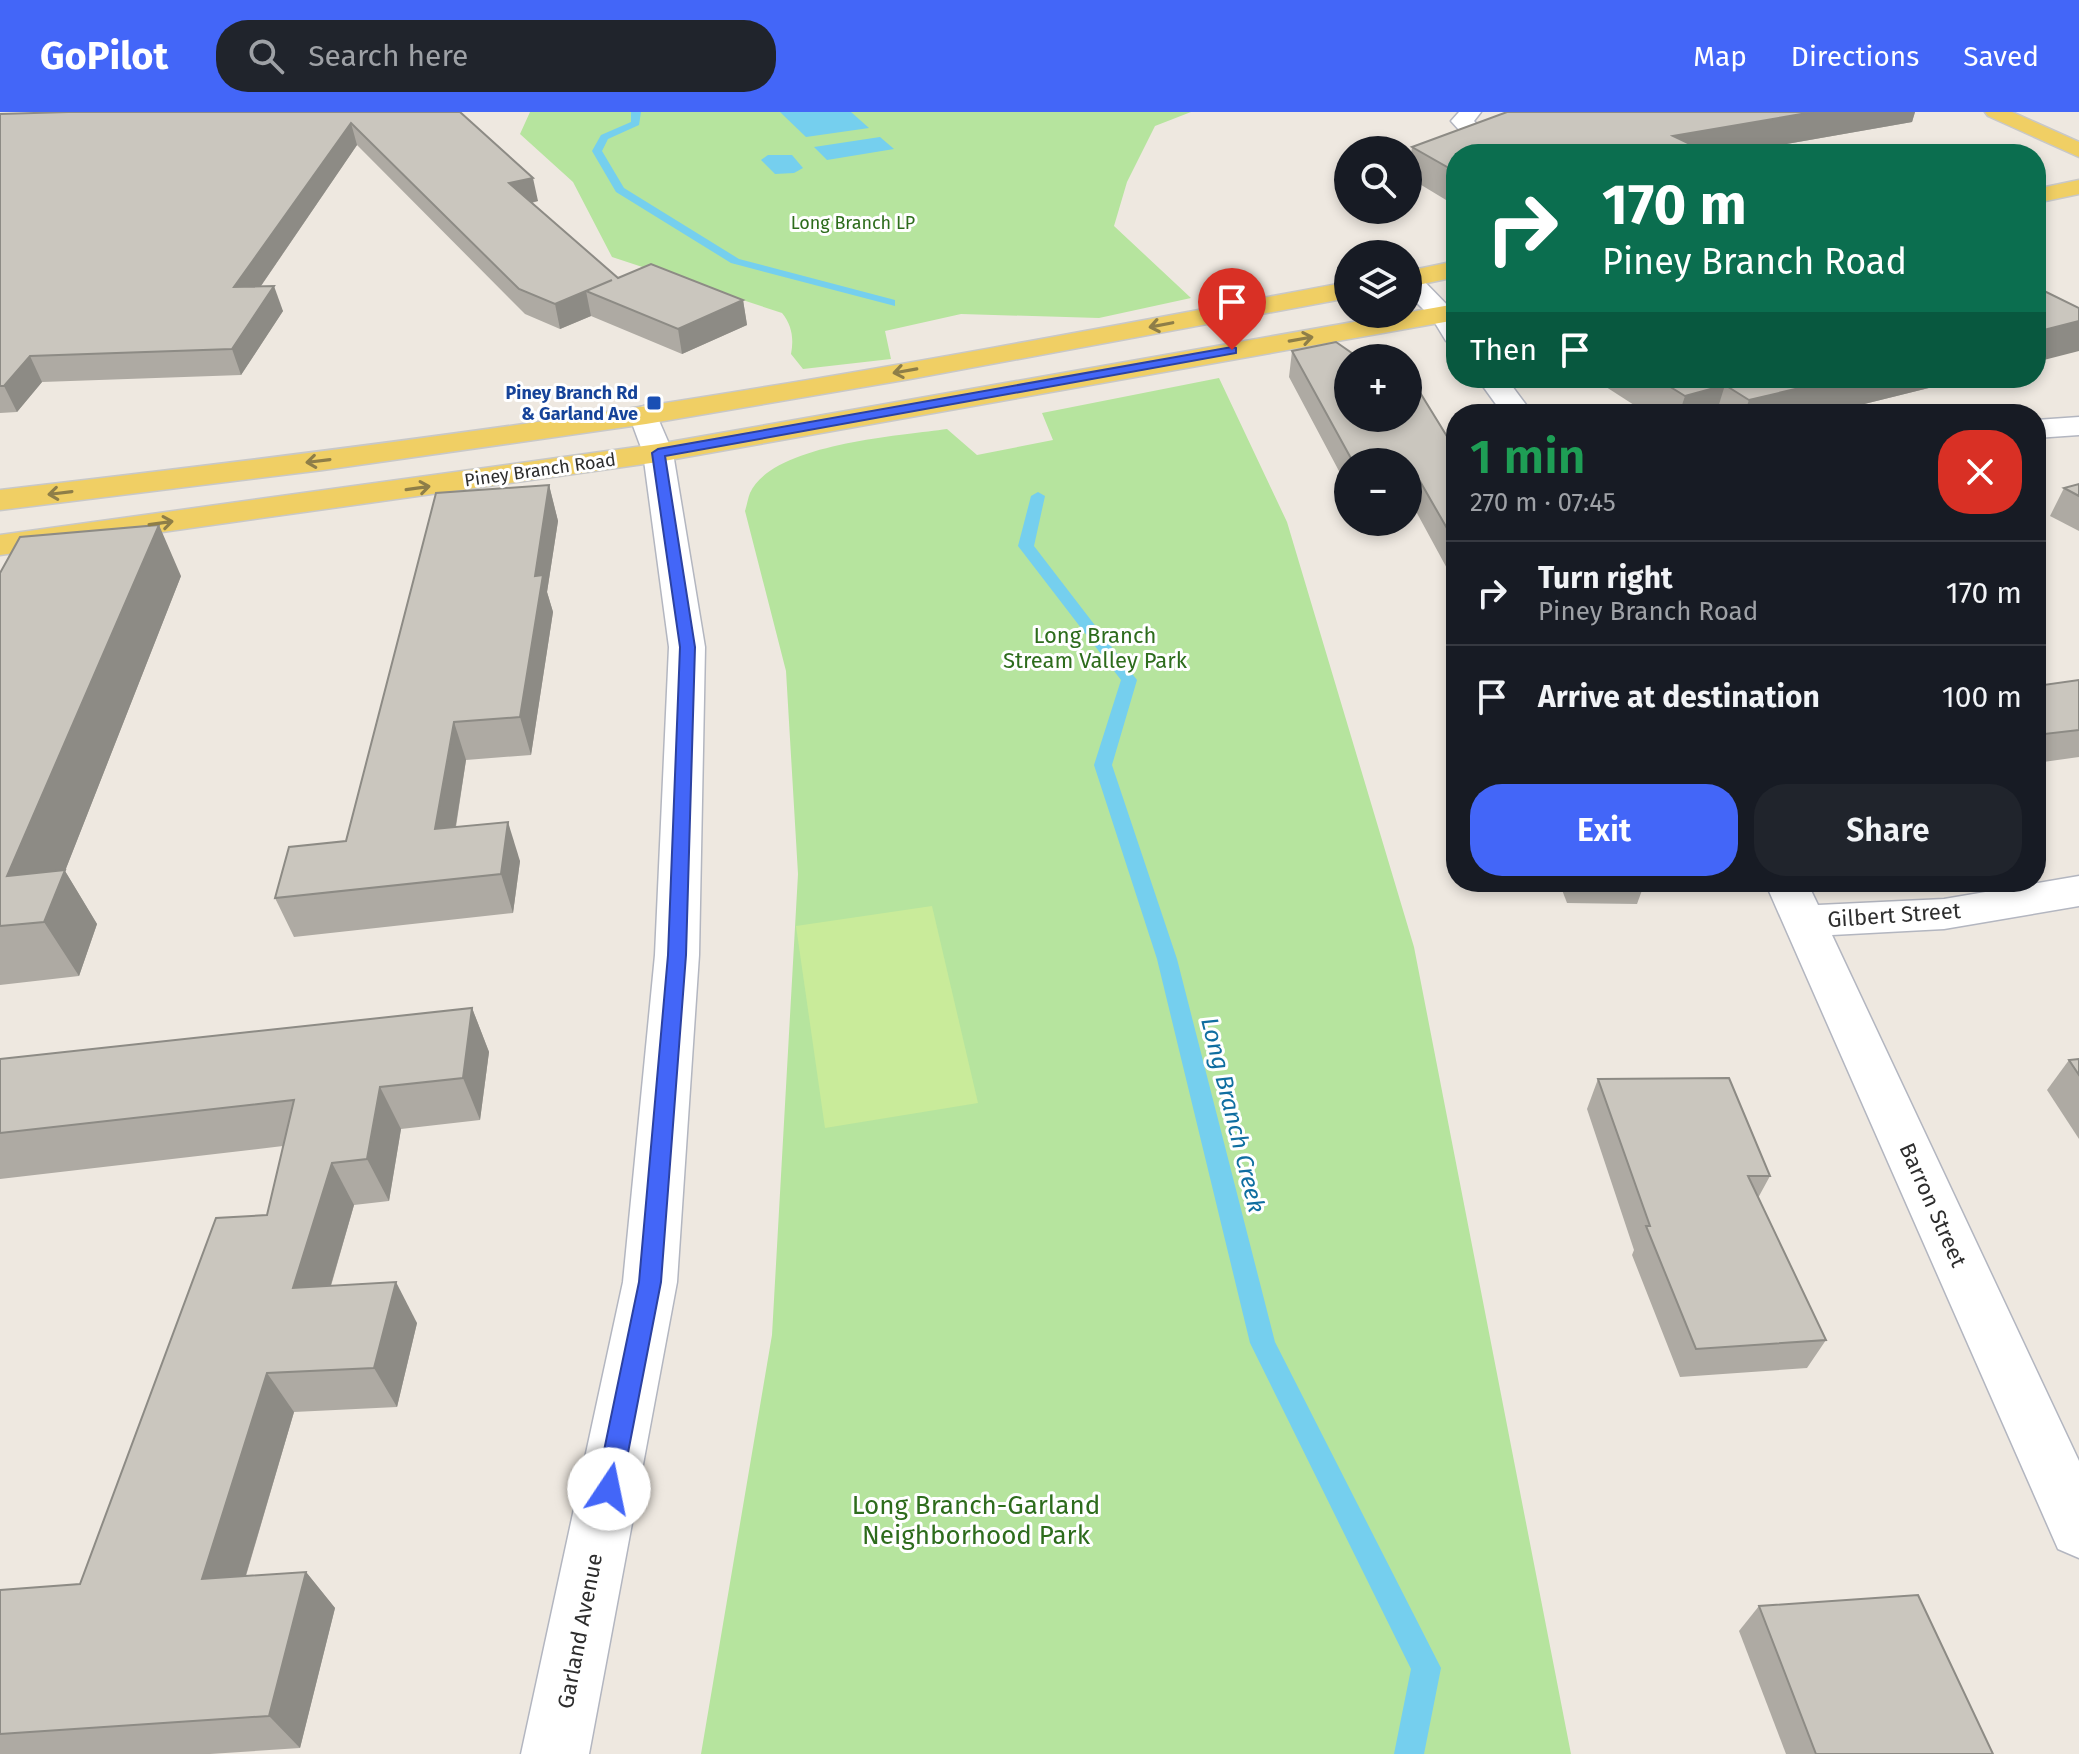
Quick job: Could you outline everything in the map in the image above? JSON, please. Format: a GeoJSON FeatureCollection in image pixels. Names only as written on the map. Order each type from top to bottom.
{"type":"FeatureCollection","features":[{"type":"Feature","properties":{"kind":"main road"},"geometry":{"type":"LineString","coordinates":[[1995,112],[2079,150]]}},
{"type":"Feature","properties":{"kind":"main road"},"geometry":{"type":"LineString","coordinates":[[2046,157],[2079,150]]}},
{"type":"Feature","properties":{"kind":"main road"},"geometry":{"type":"LineString","coordinates":[[2046,194],[2079,187]]}},
{"type":"Feature","properties":{"kind":"main road"},"geometry":{"type":"LineString","coordinates":[[1422,276],[1446,271]]}},
{"type":"Feature","properties":{"kind":"main road","name":"Piney Branch Road"},"geometry":{"type":"LineString","coordinates":[[0,500],[383,453],[651,434],[867,379],[1334,293]]}},
{"type":"Feature","properties":{"kind":"main road","name":"Piney Branch Road"},"geometry":{"type":"LineString","coordinates":[[0,545],[651,434],[1446,321]]}},
{"type":"Feature","properties":{"kind":"street"},"geometry":{"type":"LineString","coordinates":[[1471,112],[1462,121],[1477,136]]}},
{"type":"Feature","properties":{"kind":"street"},"geometry":{"type":"LineString","coordinates":[[1422,292],[1446,314]]}},
{"type":"Feature","properties":{"kind":"street"},"geometry":{"type":"LineString","coordinates":[[2046,428],[2079,426]]}},
{"type":"Feature","properties":{"kind":"street","name":"Garland Avenue"},"geometry":{"type":"LineString","coordinates":[[555,1754],[650,1282],[677,955],[687,647],[651,434]]}},
{"type":"Feature","properties":{"kind":"street","name":"Gilbert Street"},"geometry":{"type":"LineString","coordinates":[[1795,902],[1944,914],[2079,891]]}},
{"type":"Feature","properties":{"kind":"street","name":"Barron Street"},"geometry":{"type":"LineString","coordinates":[[1795,902],[2079,1528]]}},
{"type":"Feature","properties":{"kind":"green space","name":"Long Branch LP"},"geometry":{"type":"Polygon","coordinates":[[[530,112],[1191,112],[1155,126],[1127,182],[1114,226],[1191,298],[1099,318],[961,314],[885,331],[891,359],[803,369],[791,354],[791,332],[782,313],[612,257],[573,182],[520,134],[530,112]]]}},
{"type":"Feature","properties":{"kind":"green space"},"geometry":{"type":"Polygon","coordinates":[[[1219,378],[1287,522],[1414,947],[1571,1754],[701,1754],[772,1335],[798,874],[786,671],[745,511],[750,493],[763,476],[783,463],[838,445],[947,429],[977,455],[1053,440],[1042,413],[1219,378]]]}},
{"type":"Feature","properties":{"kind":"green space"},"geometry":{"type":"Polygon","coordinates":[[[932,906],[978,1103],[825,1128],[796,926],[932,906]]]}},
{"type":"Feature","properties":{"kind":"water"},"geometry":{"type":"Polygon","coordinates":[[[780,112],[851,112],[869,128],[806,137],[780,112]]]}},
{"type":"Feature","properties":{"kind":"water"},"geometry":{"type":"Polygon","coordinates":[[[880,137],[894,149],[827,160],[814,147],[880,137]]]}},
{"type":"Feature","properties":{"kind":"water"},"geometry":{"type":"Polygon","coordinates":[[[768,155],[792,155],[803,168],[794,173],[775,174],[761,160],[768,155]]]}},
{"type":"Feature","properties":{"kind":"building"},"geometry":{"type":"Polygon","coordinates":[[[460,112],[533,178],[509,183],[618,278],[651,264],[743,300],[678,329],[586,291],[612,280],[555,304],[519,289],[351,123],[234,287],[274,286],[232,349],[30,356],[4,386],[0,386],[0,114],[460,112]]]}},
{"type":"Feature","properties":{"kind":"building"},"geometry":{"type":"Polygon","coordinates":[[[1507,112],[1813,112],[1673,136],[1690,144],[1446,144],[1446,166],[1422,153],[1422,143],[1507,112]]]}},
{"type":"Feature","properties":{"kind":"building"},"geometry":{"type":"Polygon","coordinates":[[[2046,292],[2079,308],[2079,321],[2046,329],[2046,292]]]}},
{"type":"Feature","properties":{"kind":"building"},"geometry":{"type":"Polygon","coordinates":[[[1336,342],[1339,344],[1334,344],[1334,427],[1292,351],[1336,342]]]}},
{"type":"Feature","properties":{"kind":"building"},"geometry":{"type":"Polygon","coordinates":[[[1672,388],[1714,388],[1685,396],[1672,388]]]}},
{"type":"Feature","properties":{"kind":"building"},"geometry":{"type":"Polygon","coordinates":[[[1730,388],[1800,388],[1749,400],[1730,388]]]}},
{"type":"Feature","properties":{"kind":"building"},"geometry":{"type":"Polygon","coordinates":[[[1422,396],[1446,435],[1446,527],[1422,485],[1422,448],[1345,448],[1337,432],[1422,432],[1422,396]]]}},
{"type":"Feature","properties":{"kind":"building"},"geometry":{"type":"Polygon","coordinates":[[[2079,484],[2079,496],[2064,488],[2079,484]]]}},
{"type":"Feature","properties":{"kind":"building"},"geometry":{"type":"Polygon","coordinates":[[[549,485],[535,576],[543,575],[520,717],[454,722],[435,829],[508,822],[501,874],[275,898],[289,847],[346,841],[436,493],[549,485]]]}},
{"type":"Feature","properties":{"kind":"building"},"geometry":{"type":"Polygon","coordinates":[[[159,525],[7,876],[65,870],[44,922],[0,926],[0,573],[20,537],[159,525]]]}},
{"type":"Feature","properties":{"kind":"building"},"geometry":{"type":"Polygon","coordinates":[[[2079,680],[2079,730],[2046,734],[2046,685],[2079,680]]]}},
{"type":"Feature","properties":{"kind":"building"},"geometry":{"type":"Polygon","coordinates":[[[472,1008],[463,1078],[380,1087],[367,1159],[332,1163],[293,1288],[396,1282],[374,1368],[267,1373],[202,1579],[306,1572],[269,1716],[0,1734],[0,1590],[80,1584],[216,1218],[267,1215],[294,1100],[0,1133],[0,1059],[472,1008]]]}},
{"type":"Feature","properties":{"kind":"building"},"geometry":{"type":"Polygon","coordinates":[[[2079,1059],[2079,1075],[2069,1060],[2079,1059]]]}},
{"type":"Feature","properties":{"kind":"building"},"geometry":{"type":"Polygon","coordinates":[[[1729,1078],[1770,1176],[1748,1176],[1826,1340],[1696,1349],[1646,1226],[1650,1226],[1598,1079],[1729,1078]]]}},
{"type":"Feature","properties":{"kind":"building"},"geometry":{"type":"Polygon","coordinates":[[[1918,1595],[1993,1754],[1816,1754],[1759,1606],[1918,1595]]]}},
{"type":"Feature","properties":{"kind":"waterway","name":"Long Branch Creek"},"geometry":{"type":"LineString","coordinates":[[636,112],[636,123],[604,137],[597,151],[620,190],[735,261],[891,303]]}},
{"type":"Feature","properties":{"kind":"waterway","name":"Long Branch Creek"},"geometry":{"type":"LineString","coordinates":[[1038,496],[1026,546],[1129,680],[1103,765],[1167,959],[1263,1343],[1426,1668],[1409,1754]]}},
{"type":"Feature","properties":{"kind":"place","name":"Piney Branch Rd & Garland Ave"},"geometry":{"type":"Point","coordinates":[654,403]}},
{"type":"Feature","properties":{"kind":"route"},"geometry":{"type":"LineString","coordinates":[[609,1489],[650,1282],[677,955],[687,647],[658,453],[1232,350]]}},
{"type":"Feature","properties":{"kind":"park label","name":"Long Branch Stream Valley Park"},"geometry":{"type":"Point","coordinates":[1095,648]}},
{"type":"Feature","properties":{"kind":"park label","name":"Long Branch-Garland Neighborhood Park"},"geometry":{"type":"Point","coordinates":[976,1520]}}]}
